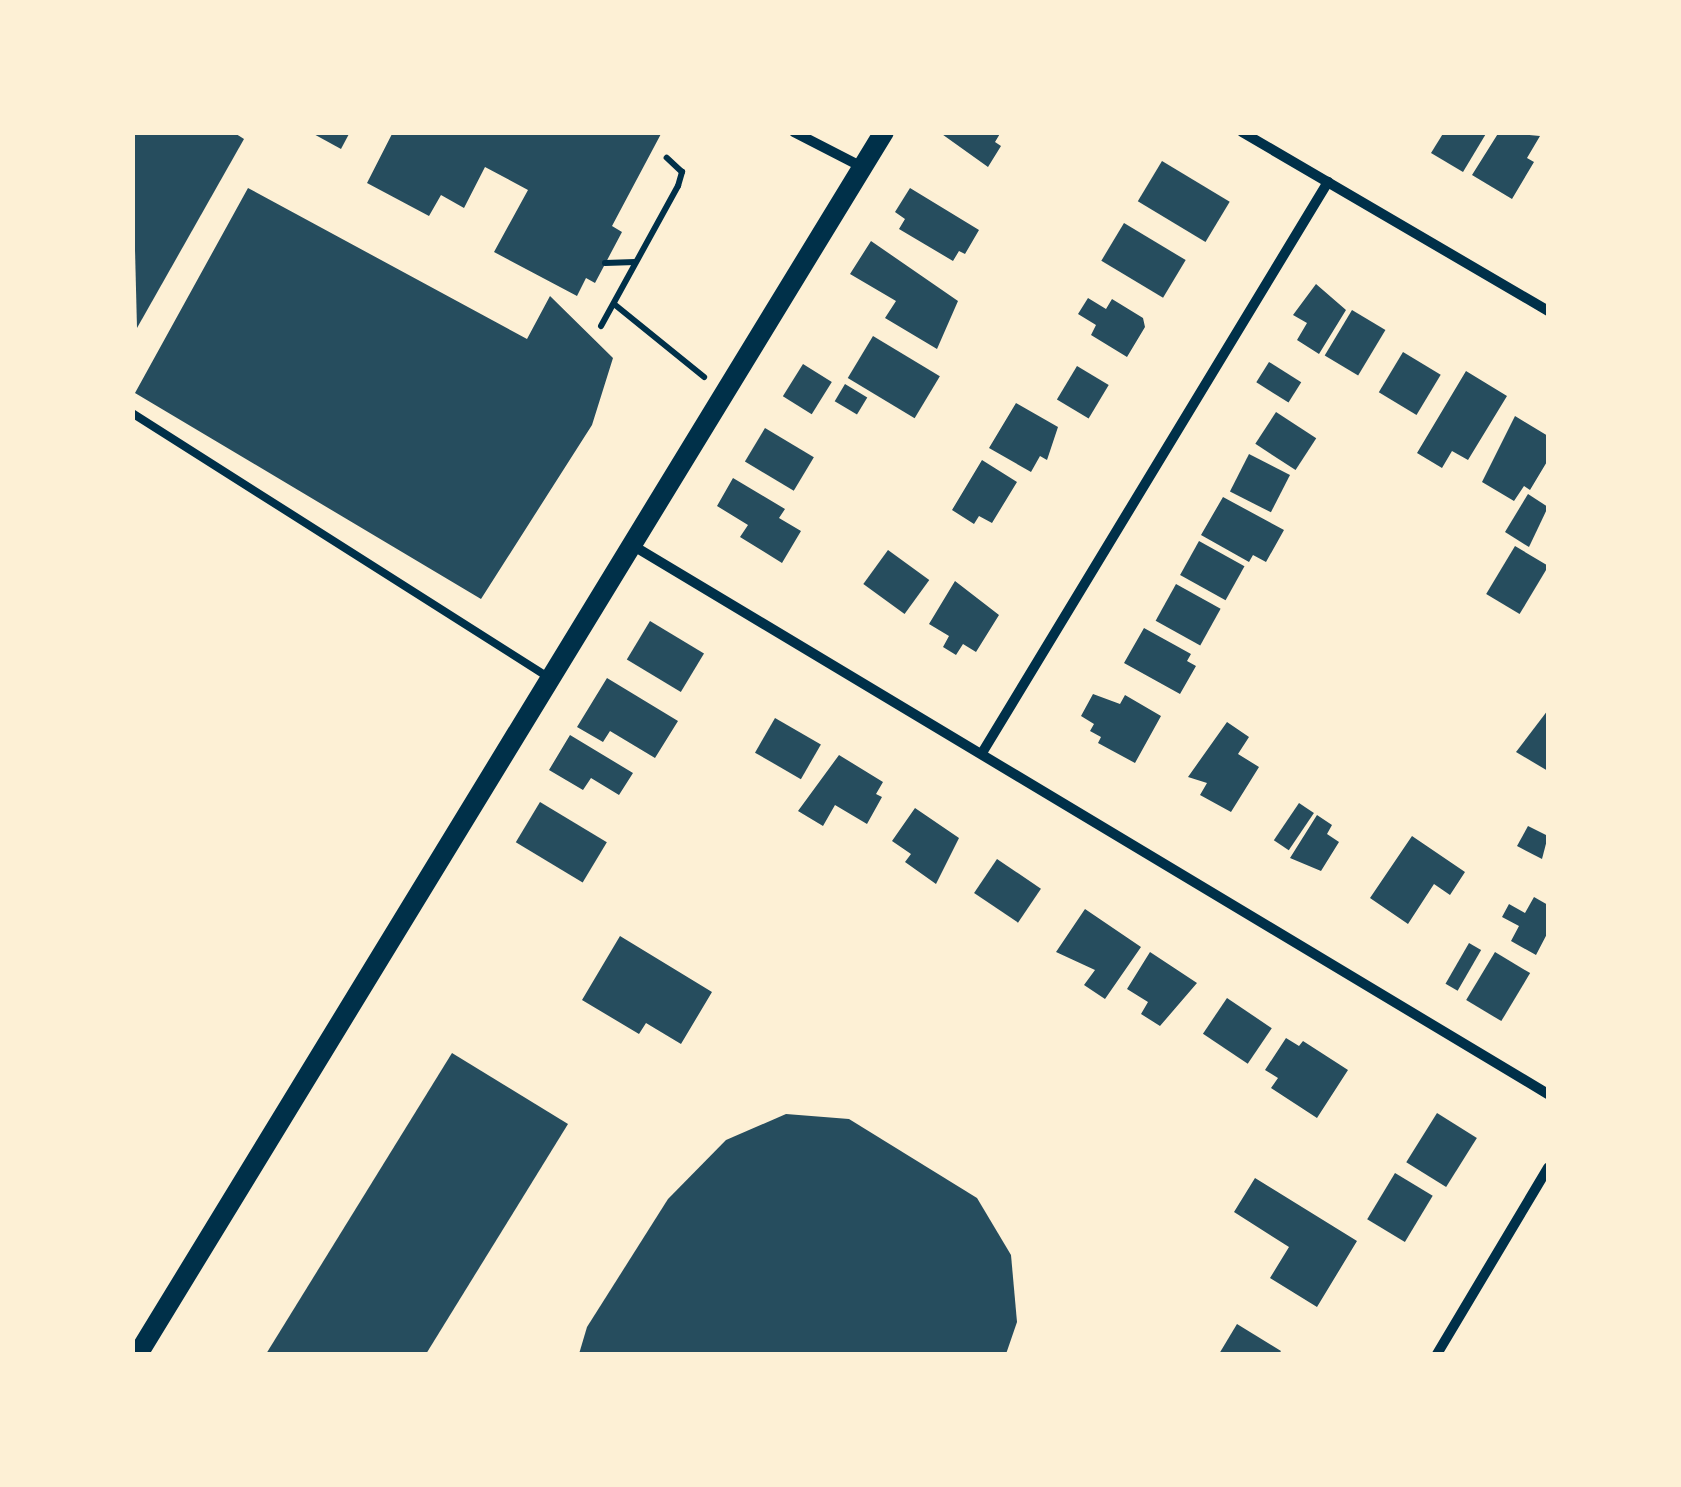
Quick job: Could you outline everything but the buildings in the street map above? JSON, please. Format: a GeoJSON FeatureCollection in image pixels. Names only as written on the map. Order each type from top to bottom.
{"type":"FeatureCollection","features":[{"type":"Feature","properties":{"kind":"main road"},"geometry":{"type":"LineString","coordinates":[[138,1354],[884,132]]}},
{"type":"Feature","properties":{"kind":"street"},"geometry":{"type":"LineString","coordinates":[[794,132],[863,168]]}},
{"type":"Feature","properties":{"kind":"street"},"geometry":{"type":"LineString","coordinates":[[1242,132],[1548,310]]}},
{"type":"Feature","properties":{"kind":"street"},"geometry":{"type":"LineString","coordinates":[[982,753],[1328,182]]}},
{"type":"Feature","properties":{"kind":"street"},"geometry":{"type":"LineString","coordinates":[[632,545],[1548,1094]]}},
{"type":"Feature","properties":{"kind":"street"},"geometry":{"type":"LineString","coordinates":[[1437,1354],[1548,1168]]}},
{"type":"Feature","properties":{"kind":"lane"},"geometry":{"type":"LineString","coordinates":[[132,413],[551,678]]}},
{"type":"Feature","properties":{"kind":"path"},"geometry":{"type":"LineString","coordinates":[[601,326],[678,186],[682,172],[667,158]]}},
{"type":"Feature","properties":{"kind":"path"},"geometry":{"type":"LineString","coordinates":[[606,262],[636,262]]}},
{"type":"Feature","properties":{"kind":"path"},"geometry":{"type":"LineString","coordinates":[[614,304],[670,354],[726,391]]}}]}
